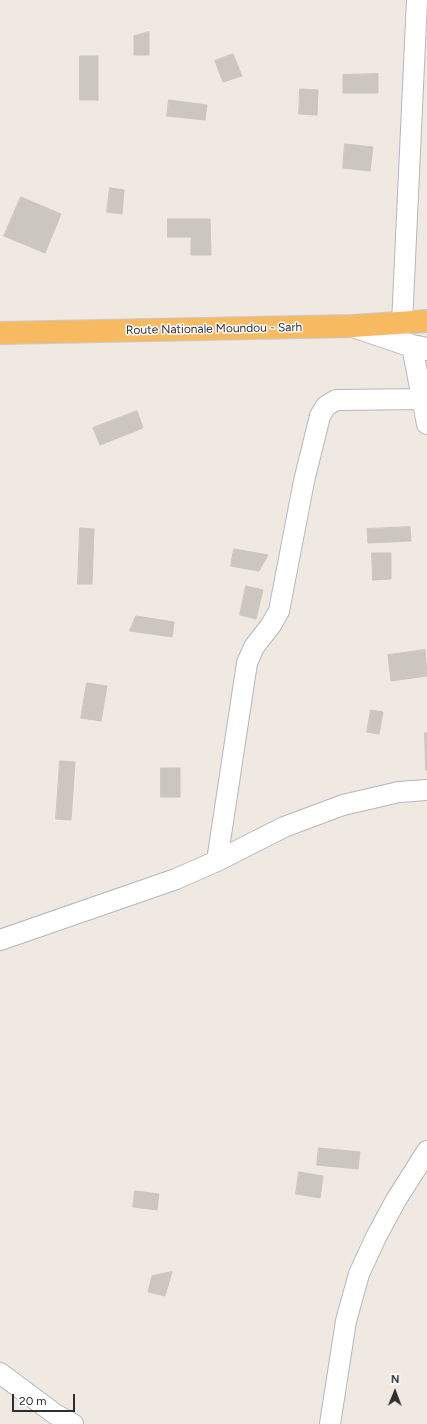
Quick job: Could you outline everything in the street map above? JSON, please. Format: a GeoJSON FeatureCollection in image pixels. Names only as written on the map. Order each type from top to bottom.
{"type":"FeatureCollection","features":[{"type":"Feature","properties":{"kind":"highway","name":"Route Nationale Moundou - Sarh"},"geometry":{"type":"LineString","coordinates":[[0,333],[353,326],[402,324],[427,321]]}},
{"type":"Feature","properties":{"kind":"main road"},"geometry":{"type":"LineString","coordinates":[[353,326],[419,348]]}},
{"type":"Feature","properties":{"kind":"street"},"geometry":{"type":"LineString","coordinates":[[402,324],[417,0]]}},
{"type":"Feature","properties":{"kind":"street"},"geometry":{"type":"LineString","coordinates":[[419,348],[422,399],[427,424]]}},
{"type":"Feature","properties":{"kind":"street"},"geometry":{"type":"LineString","coordinates":[[218,861],[247,663],[254,647],[279,611],[304,481],[320,416],[326,406],[336,400],[422,399]]}},
{"type":"Feature","properties":{"kind":"street"},"geometry":{"type":"LineString","coordinates":[[0,940],[176,879],[218,861],[284,827],[343,805],[399,792],[427,790]]}},
{"type":"Feature","properties":{"kind":"street"},"geometry":{"type":"LineString","coordinates":[[330,1424],[346,1321],[359,1274],[376,1237],[396,1200],[427,1151]]}},
{"type":"Feature","properties":{"kind":"street"},"geometry":{"type":"LineString","coordinates":[[0,1373],[55,1414],[73,1424]]}},
{"type":"Feature","properties":{"kind":"building"},"geometry":{"type":"Polygon","coordinates":[[[149,32],[149,55],[134,55],[134,36],[149,32]]]}},
{"type":"Feature","properties":{"kind":"building"},"geometry":{"type":"Polygon","coordinates":[[[233,54],[242,76],[223,82],[215,61],[233,54]]]}},
{"type":"Feature","properties":{"kind":"building"},"geometry":{"type":"Polygon","coordinates":[[[80,56],[98,56],[98,100],[80,100],[80,56]]]}},
{"type":"Feature","properties":{"kind":"building"},"geometry":{"type":"Polygon","coordinates":[[[378,74],[378,93],[343,93],[343,75],[378,74]]]}},
{"type":"Feature","properties":{"kind":"building"},"geometry":{"type":"Polygon","coordinates":[[[300,89],[318,90],[317,115],[299,114],[300,89]]]}},
{"type":"Feature","properties":{"kind":"building"},"geometry":{"type":"Polygon","coordinates":[[[169,100],[207,105],[205,120],[167,116],[169,100]]]}},
{"type":"Feature","properties":{"kind":"building"},"geometry":{"type":"Polygon","coordinates":[[[345,144],[373,147],[370,171],[343,168],[345,144]]]}},
{"type":"Feature","properties":{"kind":"building"},"geometry":{"type":"Polygon","coordinates":[[[110,188],[124,190],[122,214],[107,212],[110,188]]]}},
{"type":"Feature","properties":{"kind":"building"},"geometry":{"type":"Polygon","coordinates":[[[21,197],[61,214],[45,253],[4,236],[21,197]]]}},
{"type":"Feature","properties":{"kind":"building"},"geometry":{"type":"Polygon","coordinates":[[[168,219],[210,219],[211,255],[191,255],[191,237],[168,237],[168,219]]]}},
{"type":"Feature","properties":{"kind":"building"},"geometry":{"type":"Polygon","coordinates":[[[137,411],[143,428],[100,445],[93,428],[137,411]]]}},
{"type":"Feature","properties":{"kind":"building"},"geometry":{"type":"Polygon","coordinates":[[[410,527],[411,541],[368,543],[367,529],[410,527]]]}},
{"type":"Feature","properties":{"kind":"building"},"geometry":{"type":"Polygon","coordinates":[[[80,528],[94,529],[92,584],[78,584],[80,528]]]}},
{"type":"Feature","properties":{"kind":"building"},"geometry":{"type":"Polygon","coordinates":[[[234,549],[268,555],[259,571],[231,566],[234,549]]]}},
{"type":"Feature","properties":{"kind":"building"},"geometry":{"type":"Polygon","coordinates":[[[372,553],[391,553],[391,579],[373,580],[372,553]]]}},
{"type":"Feature","properties":{"kind":"building"},"geometry":{"type":"Polygon","coordinates":[[[246,586],[263,590],[256,619],[240,615],[246,586]]]}},
{"type":"Feature","properties":{"kind":"building"},"geometry":{"type":"Polygon","coordinates":[[[136,616],[174,622],[172,637],[130,631],[136,616]]]}},
{"type":"Feature","properties":{"kind":"building"},"geometry":{"type":"Polygon","coordinates":[[[425,650],[427,676],[391,681],[388,655],[425,650]]]}},
{"type":"Feature","properties":{"kind":"building"},"geometry":{"type":"Polygon","coordinates":[[[87,683],[107,686],[101,721],[81,718],[87,683]]]}},
{"type":"Feature","properties":{"kind":"building"},"geometry":{"type":"Polygon","coordinates":[[[371,710],[383,712],[379,734],[367,732],[371,710]]]}},
{"type":"Feature","properties":{"kind":"building"},"geometry":{"type":"Polygon","coordinates":[[[425,733],[427,733],[427,770],[426,770],[425,733]]]}},
{"type":"Feature","properties":{"kind":"building"},"geometry":{"type":"Polygon","coordinates":[[[60,761],[75,762],[71,820],[56,819],[60,761]]]}},
{"type":"Feature","properties":{"kind":"building"},"geometry":{"type":"Polygon","coordinates":[[[161,768],[180,768],[180,797],[161,797],[161,768]]]}},
{"type":"Feature","properties":{"kind":"building"},"geometry":{"type":"Polygon","coordinates":[[[319,1148],[360,1152],[358,1169],[317,1165],[319,1148]]]}},
{"type":"Feature","properties":{"kind":"building"},"geometry":{"type":"Polygon","coordinates":[[[299,1172],[323,1176],[320,1198],[296,1194],[299,1172]]]}},
{"type":"Feature","properties":{"kind":"building"},"geometry":{"type":"Polygon","coordinates":[[[135,1191],[159,1194],[157,1210],[133,1207],[135,1191]]]}},
{"type":"Feature","properties":{"kind":"building"},"geometry":{"type":"Polygon","coordinates":[[[172,1272],[165,1296],[148,1292],[152,1276],[172,1272]]]}}]}
